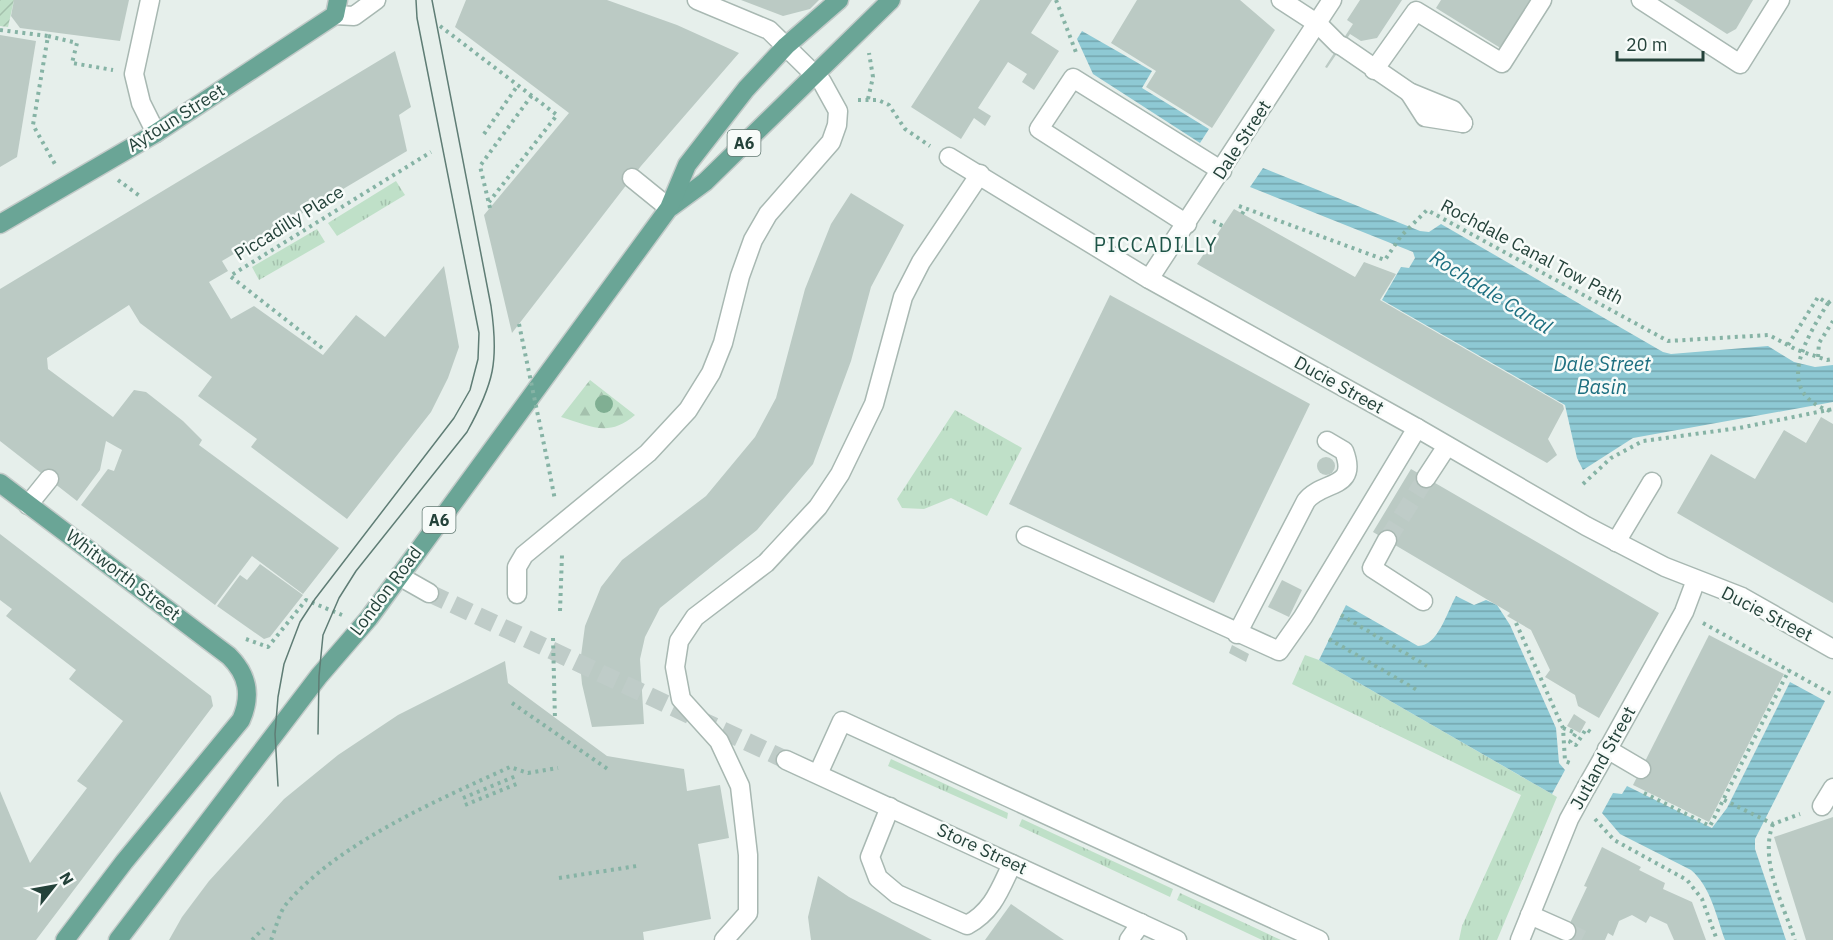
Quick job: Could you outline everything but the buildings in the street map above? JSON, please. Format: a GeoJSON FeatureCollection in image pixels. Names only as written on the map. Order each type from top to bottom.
{"type":"FeatureCollection","features":[{"type":"Feature","properties":{"kind":"main road"},"geometry":{"type":"LineString","coordinates":[[786,45],[838,0]]}},
{"type":"Feature","properties":{"kind":"main road","name":"A6"},"geometry":{"type":"LineString","coordinates":[[814,74],[891,0]]}},
{"type":"Feature","properties":{"kind":"main road","name":"Aytoun Street"},"geometry":{"type":"LineString","coordinates":[[0,224],[156,133],[337,8]]}},
{"type":"Feature","properties":{"kind":"main road","name":"London Road"},"geometry":{"type":"LineString","coordinates":[[118,940],[399,576],[669,208],[687,165],[757,75],[786,45]]}},
{"type":"Feature","properties":{"kind":"main road","name":"London Road"},"geometry":{"type":"LineString","coordinates":[[669,208],[705,182],[814,74]]}},
{"type":"Feature","properties":{"kind":"main road","name":"Whitworth Street"},"geometry":{"type":"LineString","coordinates":[[0,483],[229,656],[242,672],[248,693],[241,720],[124,862],[65,940]]}},
{"type":"Feature","properties":{"kind":"street"},"geometry":{"type":"LineString","coordinates":[[150,0],[134,74],[141,103],[156,133]]}},
{"type":"Feature","properties":{"kind":"street"},"geometry":{"type":"LineString","coordinates":[[337,8],[354,16],[376,0]]}},
{"type":"Feature","properties":{"kind":"street"},"geometry":{"type":"LineString","coordinates":[[517,594],[517,567],[524,555],[654,447],[681,420],[696,400],[723,343],[740,276],[753,240],[768,214],[831,142],[839,118],[835,104],[814,74],[769,30],[697,0]]}},
{"type":"Feature","properties":{"kind":"street"},"geometry":{"type":"LineString","coordinates":[[1281,0],[1318,24],[1340,45],[1374,70],[1409,92]]}},
{"type":"Feature","properties":{"kind":"street","name":"Dale Street"},"geometry":{"type":"LineString","coordinates":[[1149,279],[1222,171],[1332,0]]}},
{"type":"Feature","properties":{"kind":"street"},"geometry":{"type":"LineString","coordinates":[[1374,70],[1416,11],[1502,63],[1542,0]]}},
{"type":"Feature","properties":{"kind":"street"},"geometry":{"type":"LineString","coordinates":[[1641,0],[1740,64],[1780,0]]}},
{"type":"Feature","properties":{"kind":"street"},"geometry":{"type":"LineString","coordinates":[[1187,224],[1040,129],[1073,78],[1222,171]]}},
{"type":"Feature","properties":{"kind":"street","name":"Ducie Street"},"geometry":{"type":"LineString","coordinates":[[949,157],[1149,279],[1616,542],[1696,580],[1742,597],[1833,649]]}},
{"type":"Feature","properties":{"kind":"street"},"geometry":{"type":"LineString","coordinates":[[724,940],[748,913],[748,855],[740,786],[719,741],[681,699],[675,666],[679,641],[695,617],[773,556],[818,507],[840,474],[873,404],[903,297],[921,262],[980,174]]}},
{"type":"Feature","properties":{"kind":"street"},"geometry":{"type":"LineString","coordinates":[[632,178],[669,208]]}},
{"type":"Feature","properties":{"kind":"street"},"geometry":{"type":"LineString","coordinates":[[1026,536],[1276,651],[1283,647],[1417,428]]}},
{"type":"Feature","properties":{"kind":"street"},"geometry":{"type":"LineString","coordinates":[[1236,634],[1306,501],[1314,493],[1338,483],[1345,475],[1347,462],[1344,451],[1328,441]]}},
{"type":"Feature","properties":{"kind":"street"},"geometry":{"type":"LineString","coordinates":[[1426,478],[1447,446]]}},
{"type":"Feature","properties":{"kind":"street"},"geometry":{"type":"LineString","coordinates":[[28,505],[49,479]]}},
{"type":"Feature","properties":{"kind":"street"},"geometry":{"type":"LineString","coordinates":[[1616,542],[1652,482]]}},
{"type":"Feature","properties":{"kind":"street"},"geometry":{"type":"LineString","coordinates":[[1387,540],[1372,568],[1423,602]]}},
{"type":"Feature","properties":{"kind":"street"},"geometry":{"type":"LineString","coordinates":[[399,576],[429,592]]}},
{"type":"Feature","properties":{"kind":"street","name":"Jutland Street"},"geometry":{"type":"LineString","coordinates":[[1520,940],[1569,819],[1684,612],[1696,580]]}},
{"type":"Feature","properties":{"kind":"street"},"geometry":{"type":"LineString","coordinates":[[818,774],[842,721],[1319,940]]}},
{"type":"Feature","properties":{"kind":"street"},"geometry":{"type":"LineString","coordinates":[[1605,754],[1641,769]]}},
{"type":"Feature","properties":{"kind":"street","name":"Store Street"},"geometry":{"type":"LineString","coordinates":[[786,760],[1177,940]]}},
{"type":"Feature","properties":{"kind":"street"},"geometry":{"type":"LineString","coordinates":[[1822,806],[1833,788]]}},
{"type":"Feature","properties":{"kind":"street"},"geometry":{"type":"LineString","coordinates":[[890,807],[870,857],[878,878],[897,894],[967,925],[982,917],[993,904],[1012,864]]}},
{"type":"Feature","properties":{"kind":"street"},"geometry":{"type":"LineString","coordinates":[[1530,915],[1566,931]]}},
{"type":"Feature","properties":{"kind":"street"},"geometry":{"type":"LineString","coordinates":[[1129,940],[1141,923]]}},
{"type":"Feature","properties":{"kind":"path"},"geometry":{"type":"LineString","coordinates":[[1056,0],[1090,89]]}},
{"type":"Feature","properties":{"kind":"path"},"geometry":{"type":"LineString","coordinates":[[440,26],[557,115],[489,202]]}},
{"type":"Feature","properties":{"kind":"path"},"geometry":{"type":"LineString","coordinates":[[0,30],[48,36],[77,43],[72,63],[134,74]]}},
{"type":"Feature","properties":{"kind":"path"},"geometry":{"type":"LineString","coordinates":[[862,30],[871,58],[873,77],[866,99],[889,105],[905,129],[949,157]]}},
{"type":"Feature","properties":{"kind":"path"},"geometry":{"type":"LineString","coordinates":[[48,36],[33,125],[67,184]]}},
{"type":"Feature","properties":{"kind":"path"},"geometry":{"type":"LineString","coordinates":[[484,134],[518,86]]}},
{"type":"Feature","properties":{"kind":"path"},"geometry":{"type":"LineString","coordinates":[[490,208],[480,166],[532,96]]}},
{"type":"Feature","properties":{"kind":"path","name":"Piccadilly Place"},"geometry":{"type":"LineString","coordinates":[[322,348],[230,276],[431,152]]}},
{"type":"Feature","properties":{"kind":"path","name":"Rochdale Canal Tow Path"},"geometry":{"type":"LineString","coordinates":[[1239,206],[1386,260],[1401,236],[1427,210],[1668,341],[1769,335],[1818,357],[1833,359]]}},
{"type":"Feature","properties":{"kind":"path"},"geometry":{"type":"LineString","coordinates":[[1242,214],[1245,209]]}},
{"type":"Feature","properties":{"kind":"path"},"geometry":{"type":"LineString","coordinates":[[1788,345],[1818,297],[1833,307]]}},
{"type":"Feature","properties":{"kind":"path"},"geometry":{"type":"LineString","coordinates":[[1833,299],[1828,303],[1802,350],[1797,372],[1801,387],[1808,397],[1820,408],[1833,411]]}},
{"type":"Feature","properties":{"kind":"path"},"geometry":{"type":"LineString","coordinates":[[1818,357],[1819,343],[1833,321]]}},
{"type":"Feature","properties":{"kind":"path"},"geometry":{"type":"LineString","coordinates":[[519,324],[555,501]]}},
{"type":"Feature","properties":{"kind":"path"},"geometry":{"type":"LineString","coordinates":[[1583,484],[1611,458],[1643,441],[1739,428],[1833,411]]}},
{"type":"Feature","properties":{"kind":"path"},"geometry":{"type":"LineString","coordinates":[[560,611],[562,551]]}},
{"type":"Feature","properties":{"kind":"path","name":"London Road"},"geometry":{"type":"LineString","coordinates":[[244,638],[268,647],[306,600],[342,615]]}},
{"type":"Feature","properties":{"kind":"path"},"geometry":{"type":"LineString","coordinates":[[1684,612],[1833,695]]}},
{"type":"Feature","properties":{"kind":"path"},"geometry":{"type":"LineString","coordinates":[[1341,615],[1427,666]]}},
{"type":"Feature","properties":{"kind":"path"},"geometry":{"type":"LineString","coordinates":[[1516,622],[1563,728],[1565,760],[1570,764]]}},
{"type":"Feature","properties":{"kind":"path"},"geometry":{"type":"LineString","coordinates":[[553,638],[555,720]]}},
{"type":"Feature","properties":{"kind":"path"},"geometry":{"type":"LineString","coordinates":[[1329,639],[1417,690]]}},
{"type":"Feature","properties":{"kind":"path"},"geometry":{"type":"LineString","coordinates":[[1637,790],[1710,826],[1791,671]]}},
{"type":"Feature","properties":{"kind":"path"},"geometry":{"type":"LineString","coordinates":[[512,703],[609,770]]}},
{"type":"Feature","properties":{"kind":"path"},"geometry":{"type":"LineString","coordinates":[[1563,728],[1576,733],[1570,742],[1576,745],[1586,729],[1592,733]]}},
{"type":"Feature","properties":{"kind":"path"},"geometry":{"type":"LineString","coordinates":[[271,940],[286,904],[334,861],[431,803],[510,766],[528,773],[558,768]]}},
{"type":"Feature","properties":{"kind":"path"},"geometry":{"type":"LineString","coordinates":[[463,798],[516,776]]}},
{"type":"Feature","properties":{"kind":"path"},"geometry":{"type":"LineString","coordinates":[[465,805],[519,783]]}},
{"type":"Feature","properties":{"kind":"path"},"geometry":{"type":"LineString","coordinates":[[1724,800],[1773,824],[1767,838],[1768,857],[1795,940]]}},
{"type":"Feature","properties":{"kind":"path"},"geometry":{"type":"LineString","coordinates":[[1596,819],[1614,840],[1687,880],[1702,899],[1717,940]]}},
{"type":"Feature","properties":{"kind":"path"},"geometry":{"type":"LineString","coordinates":[[559,878],[637,866]]}},
{"type":"Feature","properties":{"kind":"path"},"geometry":{"type":"LineString","coordinates":[[252,940],[264,928]]}},
{"type":"Feature","properties":{"kind":"green space"},"geometry":{"type":"Polygon","coordinates":[[[0,0],[14,0],[8,27],[0,26],[0,0]]]}},
{"type":"Feature","properties":{"kind":"green space"},"geometry":{"type":"Polygon","coordinates":[[[396,181],[405,195],[337,236],[328,223],[396,181]]]}},
{"type":"Feature","properties":{"kind":"green space"},"geometry":{"type":"Polygon","coordinates":[[[317,229],[325,242],[259,280],[252,267],[317,229]]]}},
{"type":"Feature","properties":{"kind":"green space"},"geometry":{"type":"Polygon","coordinates":[[[590,380],[635,415],[625,422],[608,428],[590,426],[561,417],[590,380]]]}},
{"type":"Feature","properties":{"kind":"green space"},"geometry":{"type":"Polygon","coordinates":[[[955,410],[1022,448],[987,516],[951,498],[924,509],[902,508],[897,499],[955,410]]]}},
{"type":"Feature","properties":{"kind":"green space"},"geometry":{"type":"Polygon","coordinates":[[[1305,655],[1319,660],[1557,797],[1497,940],[1459,940],[1462,926],[1521,795],[1292,684],[1305,655]]]}},
{"type":"Feature","properties":{"kind":"green space"},"geometry":{"type":"Polygon","coordinates":[[[891,759],[1008,813],[1007,819],[888,766],[891,759]]]}},
{"type":"Feature","properties":{"kind":"green space"},"geometry":{"type":"Polygon","coordinates":[[[1022,819],[1173,889],[1170,897],[1019,826],[1022,819]]]}},
{"type":"Feature","properties":{"kind":"green space"},"geometry":{"type":"Polygon","coordinates":[[[1180,893],[1281,940],[1262,940],[1177,900],[1180,893]]]}},
{"type":"Feature","properties":{"kind":"water"},"geometry":{"type":"Polygon","coordinates":[[[1082,31],[1152,71],[1142,88],[1209,129],[1200,143],[1093,74],[1077,39],[1082,31]]]}},
{"type":"Feature","properties":{"kind":"water","name":"Dale Street Basin"},"geometry":{"type":"Polygon","coordinates":[[[1263,168],[1420,231],[1429,232],[1441,224],[1663,352],[1671,354],[1768,346],[1794,362],[1815,367],[1833,365],[1833,402],[1633,438],[1583,470],[1577,458],[1565,405],[1382,300],[1401,267],[1409,268],[1415,258],[1413,252],[1250,187],[1263,168]]]}},
{"type":"Feature","properties":{"kind":"water"},"geometry":{"type":"Polygon","coordinates":[[[1456,596],[1474,605],[1486,600],[1497,605],[1510,625],[1556,728],[1559,763],[1565,770],[1552,794],[1319,660],[1346,605],[1418,646],[1425,645],[1436,634],[1456,596]]]}},
{"type":"Feature","properties":{"kind":"water"},"geometry":{"type":"Polygon","coordinates":[[[1790,682],[1825,701],[1755,839],[1755,849],[1786,940],[1725,940],[1712,902],[1698,877],[1691,870],[1620,834],[1602,813],[1613,793],[1622,794],[1627,786],[1712,828],[1727,808],[1790,682]]]}},
{"type":"Feature","properties":{"kind":"tunnel"},"geometry":{"type":"LineString","coordinates":[[1387,540],[1426,478]]}},
{"type":"Feature","properties":{"kind":"tunnel"},"geometry":{"type":"LineString","coordinates":[[429,593],[786,760]]}},
{"type":"Feature","properties":{"kind":"tunnel"},"geometry":{"type":"LineString","coordinates":[[1566,931],[1584,940]]}},
{"type":"Feature","properties":{"kind":"tram line"},"geometry":{"type":"LineString","coordinates":[[278,786],[275,734],[278,697],[284,664],[300,622],[315,599],[454,418],[470,390],[478,359],[479,333],[417,18],[416,0]]}},
{"type":"Feature","properties":{"kind":"tram line"},"geometry":{"type":"LineString","coordinates":[[318,734],[319,676],[323,635],[339,598],[356,571],[467,432],[489,385],[492,371],[494,342],[491,306],[432,0]]}},
{"type":"Feature","properties":{"kind":"district","name":"PICCADILLY"},"geometry":{"type":"Point","coordinates":[1156,245]}},
{"type":"Feature","properties":{"kind":"water label","name":"Rochdale Canal"},"geometry":{"type":"Point","coordinates":[1491,292]}}]}
